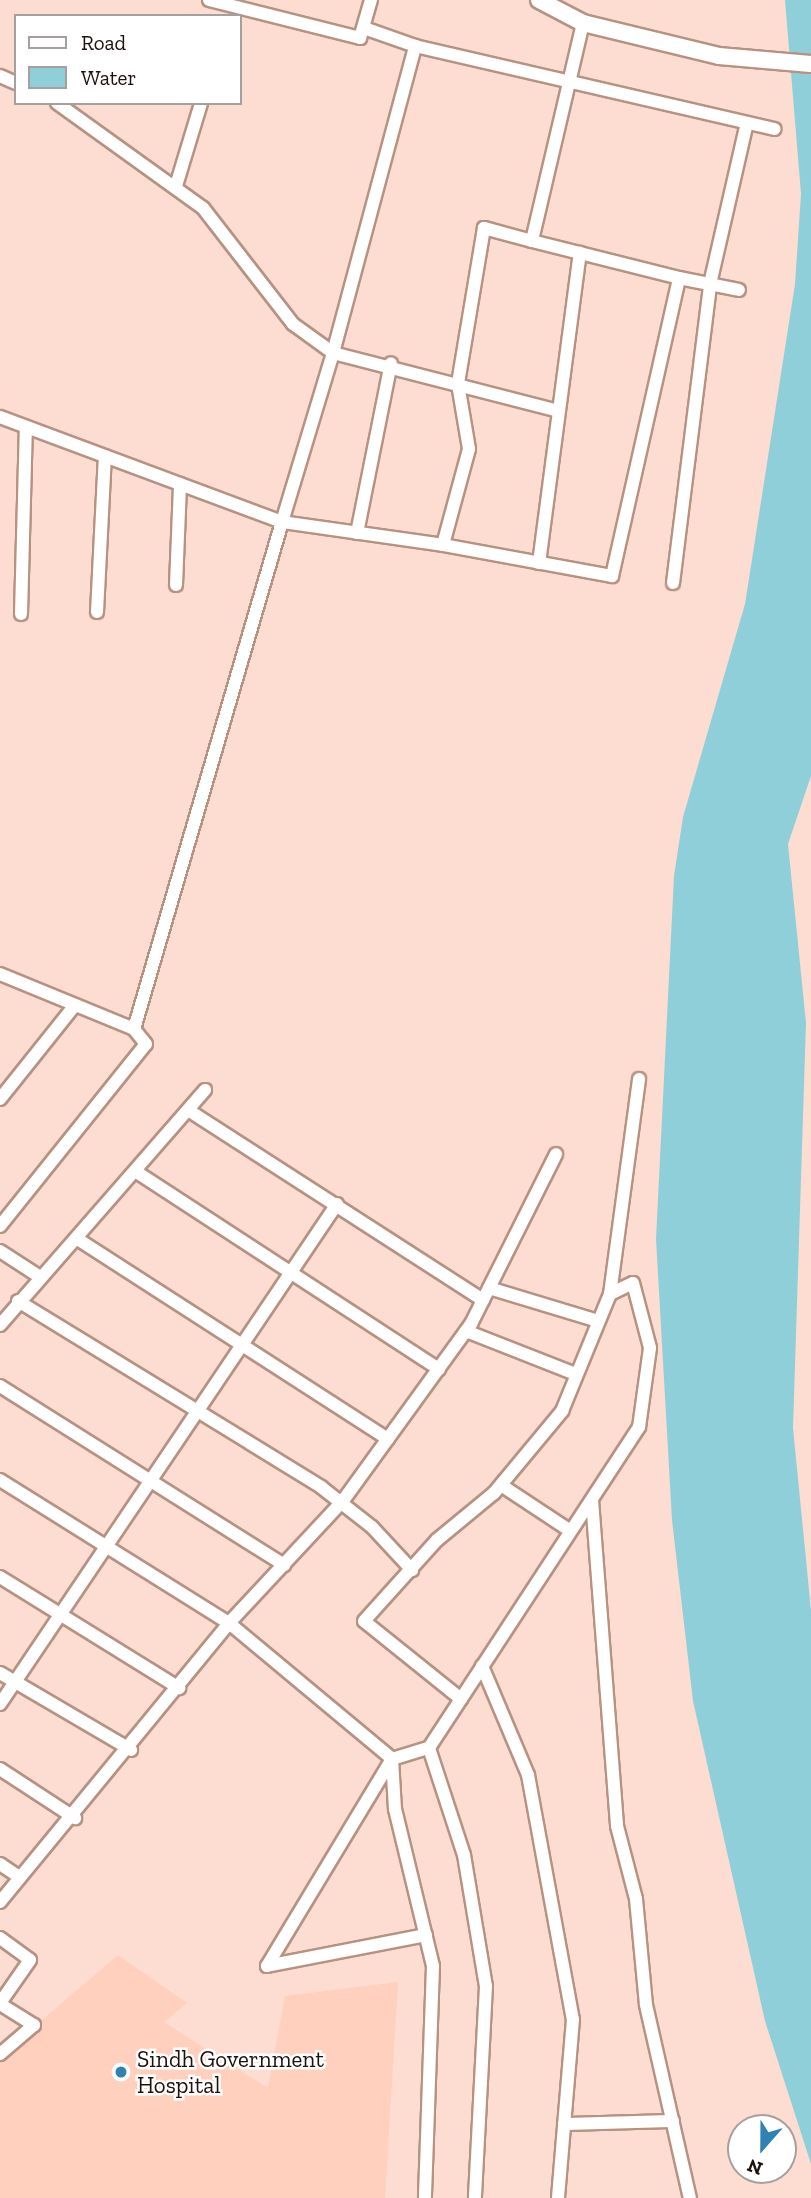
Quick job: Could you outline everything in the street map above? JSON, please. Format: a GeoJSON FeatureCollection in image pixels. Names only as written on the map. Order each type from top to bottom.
{"type":"FeatureCollection","features":[{"type":"Feature","properties":{"kind":"street"},"geometry":{"type":"LineString","coordinates":[[209,0],[222,10],[240,5],[360,38],[371,0]]}},
{"type":"Feature","properties":{"kind":"street"},"geometry":{"type":"LineString","coordinates":[[540,0],[583,23],[765,62],[811,64]]}},
{"type":"Feature","properties":{"kind":"street"},"geometry":{"type":"LineString","coordinates":[[532,241],[566,85],[583,23]]}},
{"type":"Feature","properties":{"kind":"street"},"geometry":{"type":"LineString","coordinates":[[364,28],[415,46],[566,85],[775,129]]}},
{"type":"Feature","properties":{"kind":"street"},"geometry":{"type":"LineString","coordinates":[[134,1028],[333,353],[415,46]]}},
{"type":"Feature","properties":{"kind":"street"},"geometry":{"type":"LineString","coordinates":[[60,105],[134,164],[176,186],[203,208],[293,324],[333,353],[391,363],[555,410]]}},
{"type":"Feature","properties":{"kind":"street"},"geometry":{"type":"LineString","coordinates":[[176,186],[200,105]]}},
{"type":"Feature","properties":{"kind":"street"},"geometry":{"type":"LineString","coordinates":[[673,583],[710,284],[747,123]]}},
{"type":"Feature","properties":{"kind":"street"},"geometry":{"type":"LineString","coordinates":[[443,545],[469,449],[458,384],[484,228],[679,278],[739,290]]}},
{"type":"Feature","properties":{"kind":"street"},"geometry":{"type":"LineString","coordinates":[[539,563],[555,410],[580,253]]}},
{"type":"Feature","properties":{"kind":"street"},"geometry":{"type":"LineString","coordinates":[[0,417],[282,522],[443,545],[612,576],[679,278]]}},
{"type":"Feature","properties":{"kind":"street"},"geometry":{"type":"LineString","coordinates":[[357,533],[391,363]]}},
{"type":"Feature","properties":{"kind":"street"},"geometry":{"type":"LineString","coordinates":[[21,614],[26,427]]}},
{"type":"Feature","properties":{"kind":"street"},"geometry":{"type":"LineString","coordinates":[[97,612],[105,456]]}},
{"type":"Feature","properties":{"kind":"street"},"geometry":{"type":"LineString","coordinates":[[176,585],[180,484]]}},
{"type":"Feature","properties":{"kind":"street"},"geometry":{"type":"LineString","coordinates":[[0,1226],[146,1044],[134,1028],[2,978]]}},
{"type":"Feature","properties":{"kind":"street"},"geometry":{"type":"LineString","coordinates":[[0,1098],[75,1005]]}},
{"type":"Feature","properties":{"kind":"street"},"geometry":{"type":"LineString","coordinates":[[461,1699],[364,1620],[501,1485],[562,1411],[610,1294],[639,1079]]}},
{"type":"Feature","properties":{"kind":"street"},"geometry":{"type":"LineString","coordinates":[[0,1325],[18,1301],[205,1090]]}},
{"type":"Feature","properties":{"kind":"street"},"geometry":{"type":"LineString","coordinates":[[188,1110],[483,1300]]}},
{"type":"Feature","properties":{"kind":"street"},"geometry":{"type":"LineString","coordinates":[[0,1902],[131,1750],[229,1623],[342,1502],[466,1331],[556,1154]]}},
{"type":"Feature","properties":{"kind":"street"},"geometry":{"type":"LineString","coordinates":[[135,1171],[439,1369]]}},
{"type":"Feature","properties":{"kind":"street"},"geometry":{"type":"LineString","coordinates":[[0,1704],[63,1615],[104,1547],[239,1343],[337,1204]]}},
{"type":"Feature","properties":{"kind":"street"},"geometry":{"type":"LineString","coordinates":[[76,1238],[388,1439]]}},
{"type":"Feature","properties":{"kind":"street"},"geometry":{"type":"LineString","coordinates":[[0,1251],[40,1277]]}},
{"type":"Feature","properties":{"kind":"street"},"geometry":{"type":"LineString","coordinates":[[426,1935],[267,1966],[392,1759],[429,1748],[569,1530],[592,1500],[639,1427],[650,1348],[633,1283],[610,1294]]}},
{"type":"Feature","properties":{"kind":"street"},"geometry":{"type":"LineString","coordinates":[[489,1288],[598,1321]]}},
{"type":"Feature","properties":{"kind":"street"},"geometry":{"type":"LineString","coordinates":[[18,1301],[342,1502],[412,1570]]}},
{"type":"Feature","properties":{"kind":"street"},"geometry":{"type":"LineString","coordinates":[[466,1331],[576,1374]]}},
{"type":"Feature","properties":{"kind":"street"},"geometry":{"type":"LineString","coordinates":[[0,1386],[147,1482],[284,1565]]}},
{"type":"Feature","properties":{"kind":"street"},"geometry":{"type":"LineString","coordinates":[[0,1480],[229,1623],[392,1759],[395,1809],[433,1966],[425,2198]]}},
{"type":"Feature","properties":{"kind":"street"},"geometry":{"type":"LineString","coordinates":[[501,1485],[569,1530]]}},
{"type":"Feature","properties":{"kind":"street"},"geometry":{"type":"LineString","coordinates":[[592,1500],[617,1826],[636,1899],[646,2006],[691,2198]]}},
{"type":"Feature","properties":{"kind":"street"},"geometry":{"type":"LineString","coordinates":[[0,1577],[178,1688]]}},
{"type":"Feature","properties":{"kind":"street"},"geometry":{"type":"LineString","coordinates":[[482,1666],[528,1775],[573,2019],[558,2198]]}},
{"type":"Feature","properties":{"kind":"street"},"geometry":{"type":"LineString","coordinates":[[0,1673],[131,1750]]}},
{"type":"Feature","properties":{"kind":"street"},"geometry":{"type":"LineString","coordinates":[[429,1748],[464,1855],[486,1986],[475,2198]]}},
{"type":"Feature","properties":{"kind":"street"},"geometry":{"type":"LineString","coordinates":[[0,1769],[75,1818]]}},
{"type":"Feature","properties":{"kind":"street"},"geometry":{"type":"LineString","coordinates":[[0,1864],[19,1877]]}},
{"type":"Feature","properties":{"kind":"street"},"geometry":{"type":"LineString","coordinates":[[0,1938],[30,1960],[0,2004],[34,2025],[0,2054]]}},
{"type":"Feature","properties":{"kind":"street"},"geometry":{"type":"LineString","coordinates":[[564,2124],[673,2122]]}},
{"type":"Feature","properties":{"kind":"shaded area","name":"Sindh Government Hospital"},"geometry":{"type":"Polygon","coordinates":[[[118,1955],[187,2003],[164,2022],[268,2088],[285,1996],[398,1982],[385,2198],[0,2198],[0,2056],[118,1955]]]}},
{"type":"Feature","properties":{"kind":"water"},"geometry":{"type":"Polygon","coordinates":[[[785,0],[811,0],[811,776],[788,844],[806,1023],[793,1428],[811,1610],[811,2164],[765,2021],[693,1701],[672,1520],[656,1239],[674,876],[683,817],[745,604],[795,284],[801,194],[785,0]]]}},
{"type":"Feature","properties":{"kind":"place","name":"Sindh Government Hospital"},"geometry":{"type":"Point","coordinates":[121,2072]}}]}
